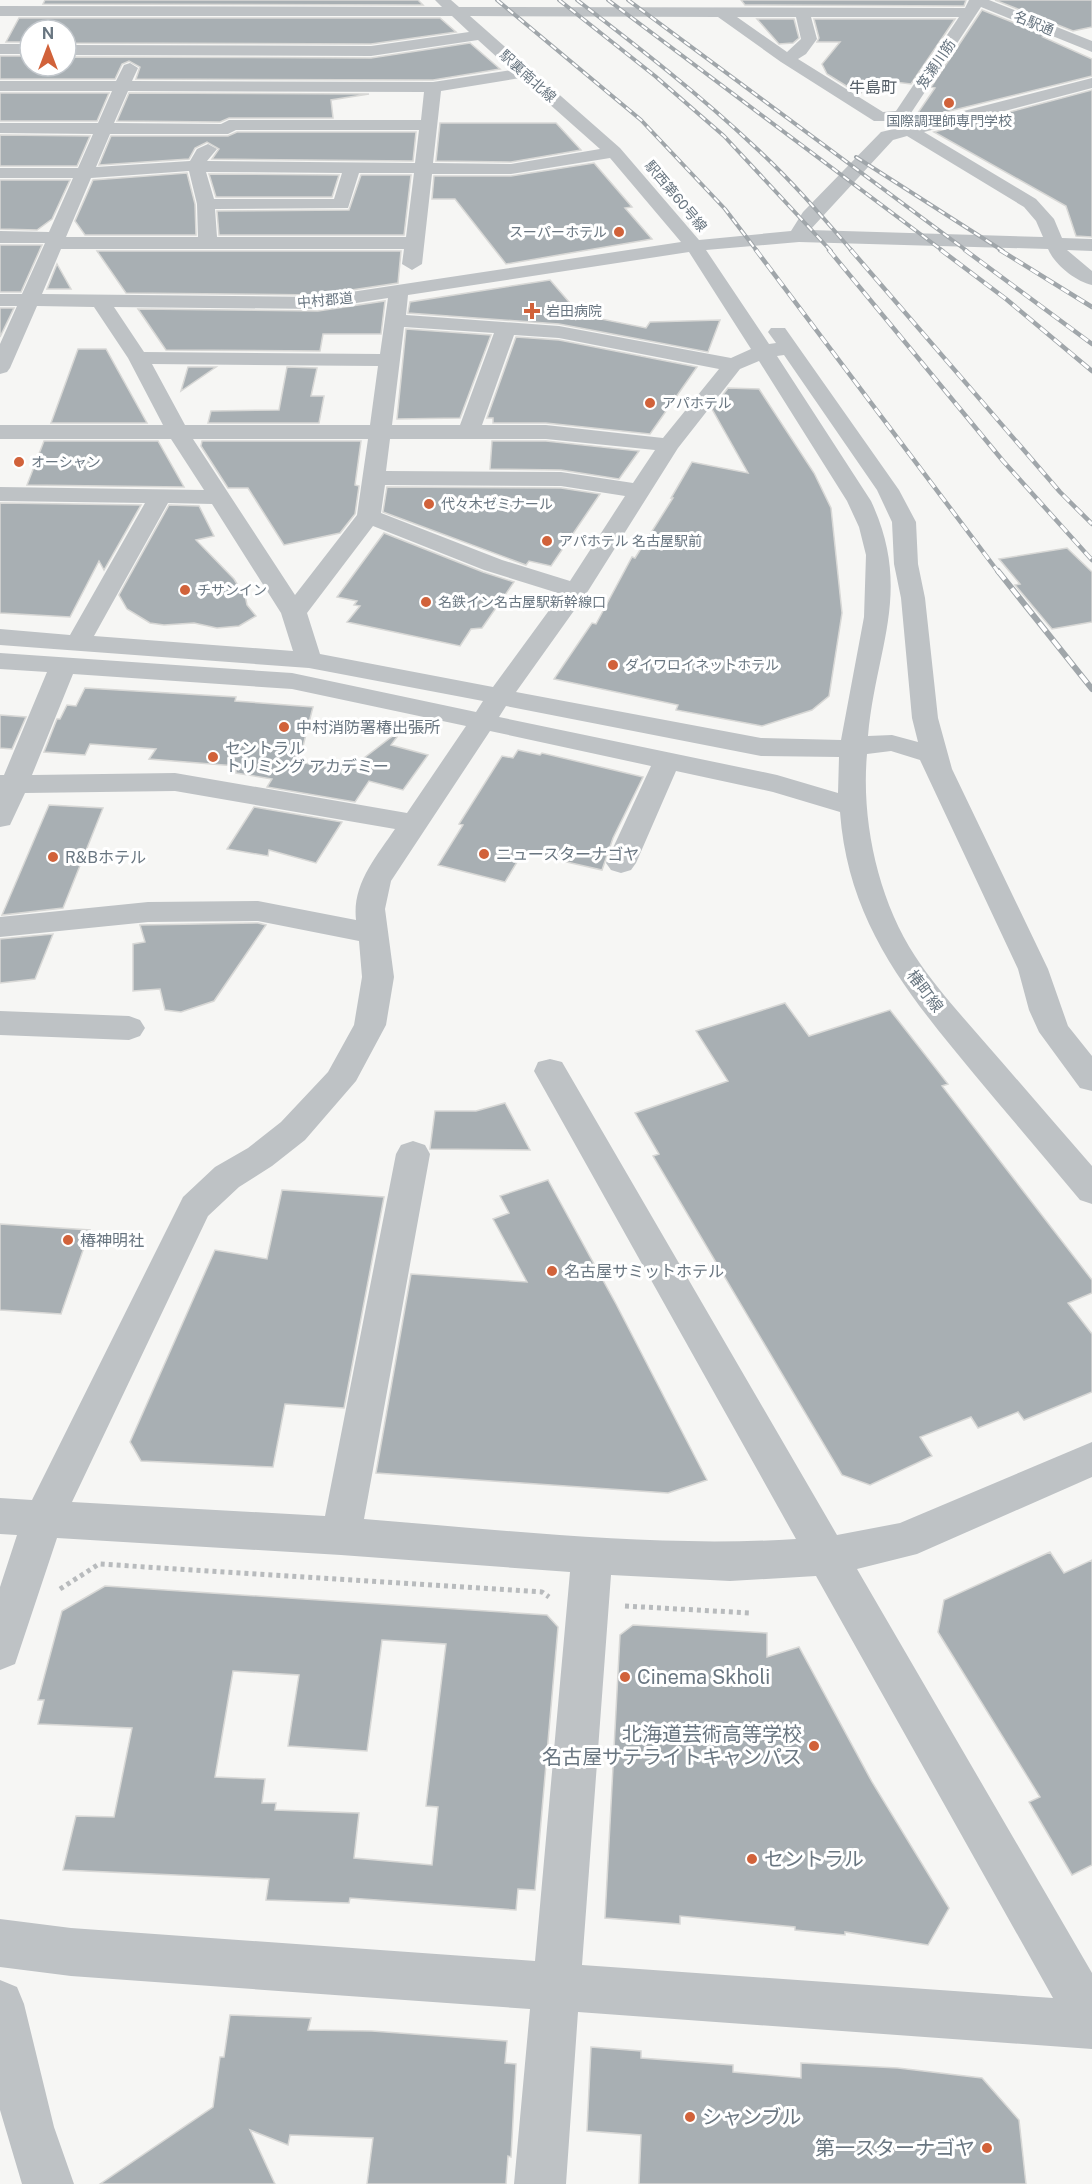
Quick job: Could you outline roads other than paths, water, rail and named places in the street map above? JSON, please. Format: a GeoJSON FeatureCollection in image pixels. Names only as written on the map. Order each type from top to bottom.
{"type":"FeatureCollection","features":[{"type":"Feature","properties":{"kind":"street"},"geometry":{"type":"LineString","coordinates":[[119,12],[130,0]]}},
{"type":"Feature","properties":{"kind":"street","name":"駅裏南北線"},"geometry":{"type":"LineString","coordinates":[[442,0],[614,152]]}},
{"type":"Feature","properties":{"kind":"street","name":"駅裏南北線"},"geometry":{"type":"LineString","coordinates":[[470,0],[503,28]]}},
{"type":"Feature","properties":{"kind":"street"},"geometry":{"type":"LineString","coordinates":[[703,0],[787,58],[880,117],[904,123],[1030,203],[1045,219],[1058,249],[1073,267],[1092,279]]}},
{"type":"Feature","properties":{"kind":"street","name":"名駅通"},"geometry":{"type":"LineString","coordinates":[[1002,0],[1083,30]]}},
{"type":"Feature","properties":{"kind":"street"},"geometry":{"type":"LineString","coordinates":[[11,8],[119,12],[802,13],[976,3]]}},
{"type":"Feature","properties":{"kind":"street","name":"名駅通"},"geometry":{"type":"LineString","coordinates":[[976,3],[1092,47]]}},
{"type":"Feature","properties":{"kind":"street","name":"笈瀬川筋"},"geometry":{"type":"LineString","coordinates":[[904,123],[976,3]]}},
{"type":"Feature","properties":{"kind":"street"},"geometry":{"type":"LineString","coordinates":[[0,368],[4,347],[30,301],[156,12]]}},
{"type":"Feature","properties":{"kind":"street"},"geometry":{"type":"LineString","coordinates":[[787,58],[800,51],[809,39],[802,13]]}},
{"type":"Feature","properties":{"kind":"street"},"geometry":{"type":"LineString","coordinates":[[78,50],[371,51],[482,35]]}},
{"type":"Feature","properties":{"kind":"street"},"geometry":{"type":"LineString","coordinates":[[0,49],[18,50]]}},
{"type":"Feature","properties":{"kind":"street"},"geometry":{"type":"LineString","coordinates":[[0,86],[433,87],[526,72]]}},
{"type":"Feature","properties":{"kind":"street"},"geometry":{"type":"LineString","coordinates":[[799,236],[801,228],[810,216],[882,139],[904,123],[1092,83]]}},
{"type":"Feature","properties":{"kind":"street"},"geometry":{"type":"LineString","coordinates":[[208,243],[206,204],[196,166],[203,153],[224,142],[241,87]]}},
{"type":"Feature","properties":{"kind":"street"},"geometry":{"type":"LineString","coordinates":[[294,613],[369,516],[378,432],[395,320],[405,290],[414,243],[433,87]]}},
{"type":"Feature","properties":{"kind":"street"},"geometry":{"type":"LineString","coordinates":[[0,128],[429,125]]}},
{"type":"Feature","properties":{"kind":"street"},"geometry":{"type":"LineString","coordinates":[[0,173],[84,173],[196,166],[511,169],[614,152]]}},
{"type":"Feature","properties":{"kind":"street","name":"駅西第60号線"},"geometry":{"type":"LineString","coordinates":[[614,152],[711,250]]}},
{"type":"Feature","properties":{"kind":"street"},"geometry":{"type":"LineString","coordinates":[[206,204],[342,204],[352,167]]}},
{"type":"Feature","properties":{"kind":"street","name":"駅西第60号線"},"geometry":{"type":"LineString","coordinates":[[701,225],[711,250]]}},
{"type":"Feature","properties":{"kind":"street"},"geometry":{"type":"LineString","coordinates":[[711,250],[799,236],[865,236],[1058,249],[1092,256]]}},
{"type":"Feature","properties":{"kind":"street"},"geometry":{"type":"LineString","coordinates":[[0,237],[208,243],[414,243]]}},
{"type":"Feature","properties":{"kind":"street"},"geometry":{"type":"LineString","coordinates":[[711,250],[863,246],[1058,249],[1092,245]]}},
{"type":"Feature","properties":{"kind":"street","name":"中村郡道"},"geometry":{"type":"LineString","coordinates":[[0,300],[318,303],[646,254],[711,250]]}},
{"type":"Feature","properties":{"kind":"street","name":"椿町線"},"geometry":{"type":"LineString","coordinates":[[711,250],[764,351],[859,501],[871,527],[878,555],[877,617],[856,725],[852,806],[856,839],[879,914],[901,959],[932,1002],[1092,1190]]}},
{"type":"Feature","properties":{"kind":"street"},"geometry":{"type":"LineString","coordinates":[[100,302],[138,358],[178,432],[294,613],[309,660]]}},
{"type":"Feature","properties":{"kind":"street"},"geometry":{"type":"LineString","coordinates":[[768,319],[888,490],[904,522],[906,564],[913,598],[925,718],[939,768]]}},
{"type":"Feature","properties":{"kind":"street"},"geometry":{"type":"LineString","coordinates":[[395,320],[559,332],[733,364]]}},
{"type":"Feature","properties":{"kind":"street"},"geometry":{"type":"LineString","coordinates":[[469,432],[506,328]]}},
{"type":"Feature","properties":{"kind":"street"},"geometry":{"type":"LineString","coordinates":[[0,1650],[43,1519],[195,1207],[227,1176],[260,1157],[293,1131],[340,1080],[370,1025],[378,977],[370,909],[376,880],[492,708],[576,591],[669,445],[733,364],[764,351],[789,348]]}},
{"type":"Feature","properties":{"kind":"street"},"geometry":{"type":"LineString","coordinates":[[138,358],[389,360]]}},
{"type":"Feature","properties":{"kind":"street"},"geometry":{"type":"LineString","coordinates":[[0,432],[546,432],[669,445]]}},
{"type":"Feature","properties":{"kind":"street"},"geometry":{"type":"LineString","coordinates":[[374,478],[561,480],[638,491]]}},
{"type":"Feature","properties":{"kind":"street"},"geometry":{"type":"LineString","coordinates":[[0,494],[220,497]]}},
{"type":"Feature","properties":{"kind":"street"},"geometry":{"type":"LineString","coordinates":[[78,643],[160,496]]}},
{"type":"Feature","properties":{"kind":"street"},"geometry":{"type":"LineString","coordinates":[[369,516],[492,565],[576,591]]}},
{"type":"Feature","properties":{"kind":"street"},"geometry":{"type":"LineString","coordinates":[[777,784],[817,783],[842,767],[873,727],[869,703],[906,564]]}},
{"type":"Feature","properties":{"kind":"street"},"geometry":{"type":"LineString","coordinates":[[0,637],[309,660],[492,708],[667,760],[777,784],[852,806]]}},
{"type":"Feature","properties":{"kind":"street"},"geometry":{"type":"LineString","coordinates":[[0,661],[292,681],[761,747],[854,749],[875,743],[911,747],[931,754],[1034,969],[1050,1021],[1085,1060]]}},
{"type":"Feature","properties":{"kind":"street"},"geometry":{"type":"LineString","coordinates":[[0,818],[8,784],[63,666]]}},
{"type":"Feature","properties":{"kind":"street"},"geometry":{"type":"LineString","coordinates":[[621,863],[667,760]]}},
{"type":"Feature","properties":{"kind":"street"},"geometry":{"type":"LineString","coordinates":[[8,784],[175,782],[413,823]]}},
{"type":"Feature","properties":{"kind":"street"},"geometry":{"type":"LineString","coordinates":[[0,927],[148,912],[258,911],[374,934]]}},
{"type":"Feature","properties":{"kind":"street"},"geometry":{"type":"LineString","coordinates":[[0,1023],[129,1028]]}},
{"type":"Feature","properties":{"kind":"street"},"geometry":{"type":"LineString","coordinates":[[550,1071],[1092,2020]]}},
{"type":"Feature","properties":{"kind":"street"},"geometry":{"type":"LineString","coordinates":[[341,1536],[413,1154]]}},
{"type":"Feature","properties":{"kind":"street"},"geometry":{"type":"LineString","coordinates":[[0,1516],[341,1536],[592,1556],[730,1562],[827,1556],[903,1541],[1092,1460]]}},
{"type":"Feature","properties":{"kind":"street"},"geometry":{"type":"LineString","coordinates":[[540,2184],[592,1556]]}},
{"type":"Feature","properties":{"kind":"street"},"geometry":{"type":"LineString","coordinates":[[0,1943],[71,1952],[1092,2025]]}},
{"type":"Feature","properties":{"kind":"street"},"geometry":{"type":"LineString","coordinates":[[0,2004],[29,2127],[48,2184]]}},
{"type":"Feature","properties":{"kind":"railway"},"geometry":{"type":"LineString","coordinates":[[497,0],[641,120],[725,209],[757,251]]}},
{"type":"Feature","properties":{"kind":"railway"},"geometry":{"type":"LineString","coordinates":[[559,0],[655,76],[724,136],[831,251]]}},
{"type":"Feature","properties":{"kind":"railway"},"geometry":{"type":"LineString","coordinates":[[577,0],[668,71],[734,127],[793,184],[852,251]]}},
{"type":"Feature","properties":{"kind":"railway"},"geometry":{"type":"LineString","coordinates":[[608,0],[943,251]]}},
{"type":"Feature","properties":{"kind":"railway"},"geometry":{"type":"LineString","coordinates":[[628,0],[967,251]]}},
{"type":"Feature","properties":{"kind":"railway"},"geometry":{"type":"LineString","coordinates":[[856,157],[1003,251]]}},
{"type":"Feature","properties":{"kind":"railway"},"geometry":{"type":"LineString","coordinates":[[756,250],[999,573]]}},
{"type":"Feature","properties":{"kind":"railway"},"geometry":{"type":"LineString","coordinates":[[829,250],[1003,461],[1092,560]]}},
{"type":"Feature","properties":{"kind":"railway"},"geometry":{"type":"LineString","coordinates":[[851,250],[1060,492],[1092,524]]}},
{"type":"Feature","properties":{"kind":"railway"},"geometry":{"type":"LineString","coordinates":[[941,250],[1006,299],[1092,371]]}},
{"type":"Feature","properties":{"kind":"railway"},"geometry":{"type":"LineString","coordinates":[[965,250],[1092,344]]}},
{"type":"Feature","properties":{"kind":"railway"},"geometry":{"type":"LineString","coordinates":[[1000,250],[1092,307]]}},
{"type":"Feature","properties":{"kind":"railway"},"geometry":{"type":"LineString","coordinates":[[998,571],[1092,689]]}},
{"type":"Feature","properties":{"kind":"place","name":"国際調理師専門学校"},"geometry":{"type":"Point","coordinates":[949,103]}},
{"type":"Feature","properties":{"kind":"place","name":"スーパーホテル"},"geometry":{"type":"Point","coordinates":[619,232]}},
{"type":"Feature","properties":{"kind":"place","name":"岩田病院"},"geometry":{"type":"Point","coordinates":[532,311]}},
{"type":"Feature","properties":{"kind":"place","name":"アパホテル"},"geometry":{"type":"Point","coordinates":[650,403]}},
{"type":"Feature","properties":{"kind":"place","name":"オーシャン"},"geometry":{"type":"Point","coordinates":[19,462]}},
{"type":"Feature","properties":{"kind":"place","name":"代々木ゼミナール"},"geometry":{"type":"Point","coordinates":[429,504]}},
{"type":"Feature","properties":{"kind":"place","name":"アパホテル 名古屋駅前"},"geometry":{"type":"Point","coordinates":[547,541]}},
{"type":"Feature","properties":{"kind":"place","name":"チサンイン"},"geometry":{"type":"Point","coordinates":[185,590]}},
{"type":"Feature","properties":{"kind":"place","name":"名鉄イン名古屋駅新幹線口"},"geometry":{"type":"Point","coordinates":[426,602]}},
{"type":"Feature","properties":{"kind":"place","name":"ダイワロイネットホテル"},"geometry":{"type":"Point","coordinates":[613,665]}},
{"type":"Feature","properties":{"kind":"place","name":"中村消防署椿出張所"},"geometry":{"type":"Point","coordinates":[284,727]}},
{"type":"Feature","properties":{"kind":"place","name":"セントラル トリミング アカデミー"},"geometry":{"type":"Point","coordinates":[213,757]}},
{"type":"Feature","properties":{"kind":"place","name":"ニュースターナゴヤ"},"geometry":{"type":"Point","coordinates":[484,854]}},
{"type":"Feature","properties":{"kind":"place","name":"R&Bホテル"},"geometry":{"type":"Point","coordinates":[53,857]}},
{"type":"Feature","properties":{"kind":"place","name":"椿神明社"},"geometry":{"type":"Point","coordinates":[68,1240]}},
{"type":"Feature","properties":{"kind":"place","name":"名古屋サミットホテル"},"geometry":{"type":"Point","coordinates":[552,1271]}},
{"type":"Feature","properties":{"kind":"place","name":"Cinema Skholi"},"geometry":{"type":"Point","coordinates":[625,1677]}},
{"type":"Feature","properties":{"kind":"place","name":"北海道芸術高等学校 名古屋サテライトキャンパス"},"geometry":{"type":"Point","coordinates":[814,1746]}},
{"type":"Feature","properties":{"kind":"place","name":"セントラル"},"geometry":{"type":"Point","coordinates":[752,1859]}},
{"type":"Feature","properties":{"kind":"place","name":"シャンブル"},"geometry":{"type":"Point","coordinates":[690,2117]}},
{"type":"Feature","properties":{"kind":"place","name":"第一スターナゴヤ"},"geometry":{"type":"Point","coordinates":[987,2148]}},
{"type":"Feature","properties":{"kind":"district","name":"牛島町"},"geometry":{"type":"Point","coordinates":[873,87]}}]}
